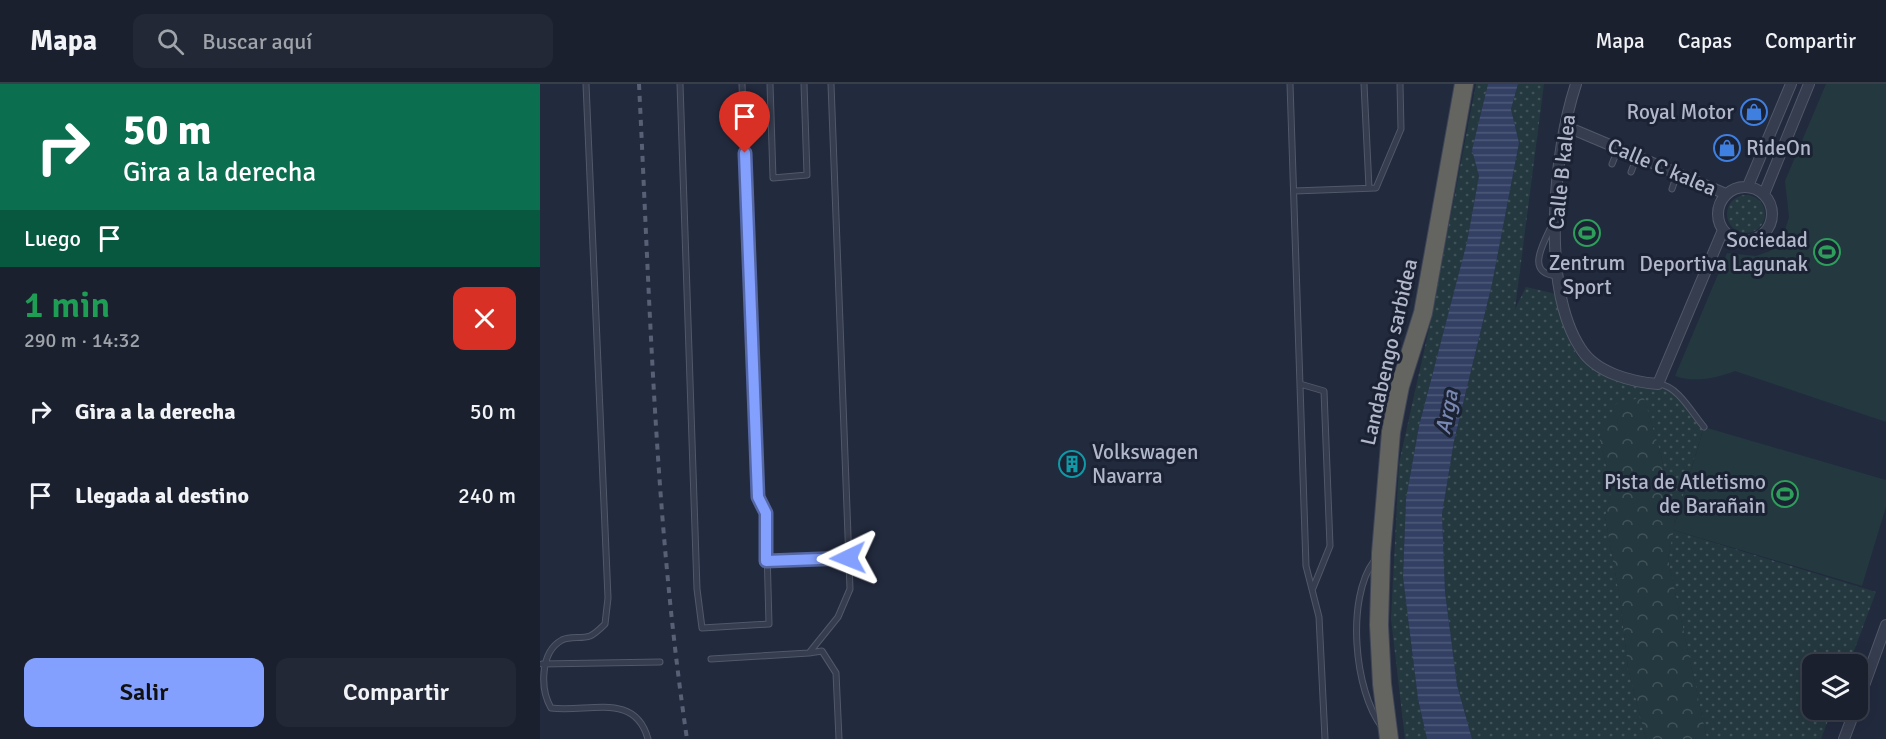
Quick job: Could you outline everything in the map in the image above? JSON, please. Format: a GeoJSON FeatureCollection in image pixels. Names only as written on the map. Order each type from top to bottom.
{"type":"FeatureCollection","features":[{"type":"Feature","properties":{"kind":"highway","name":"Landabengo sarbidea"},"geometry":{"type":"LineString","coordinates":[[1389,737],[1382,684],[1381,553],[1391,432],[1401,386],[1423,313],[1464,84]]}},
{"type":"Feature","properties":{"kind":"street","name":"Calle B kalea"},"geometry":{"type":"LineString","coordinates":[[1576,84],[1565,126],[1553,223],[1566,313],[1581,350],[1593,361],[1636,383],[1658,384]]}},
{"type":"Feature","properties":{"kind":"street"},"geometry":{"type":"LineString","coordinates":[[1748,186],[1791,84]]}},
{"type":"Feature","properties":{"kind":"street"},"geometry":{"type":"LineString","coordinates":[[1764,194],[1809,84]]}},
{"type":"Feature","properties":{"kind":"street","name":"Calle C kalea"},"geometry":{"type":"LineString","coordinates":[[1565,126],[1726,194]]}},
{"type":"Feature","properties":{"kind":"street"},"geometry":{"type":"LineString","coordinates":[[1748,186],[1764,194],[1769,201],[1772,219],[1763,234],[1747,241],[1730,237],[1723,230],[1717,216],[1718,208],[1726,194],[1737,187],[1748,186]]}},
{"type":"Feature","properties":{"kind":"street"},"geometry":{"type":"LineString","coordinates":[[1658,384],[1723,230]]}},
{"type":"Feature","properties":{"kind":"street"},"geometry":{"type":"LineString","coordinates":[[1868,675],[1886,625]]}},
{"type":"Feature","properties":{"kind":"street"},"geometry":{"type":"LineString","coordinates":[[1844,739],[1851,720]]}},
{"type":"Feature","properties":{"kind":"lane"},"geometry":{"type":"LineString","coordinates":[[586,84],[608,598],[605,624],[590,636],[564,639],[555,645],[542,664],[545,697],[551,708],[568,710],[618,707],[635,714],[648,739]]}},
{"type":"Feature","properties":{"kind":"lane"},"geometry":{"type":"LineString","coordinates":[[680,84],[697,589],[702,628],[769,624],[766,513],[758,497],[742,84]]}},
{"type":"Feature","properties":{"kind":"lane"},"geometry":{"type":"LineString","coordinates":[[770,84],[773,178],[807,175],[804,84]]}},
{"type":"Feature","properties":{"kind":"lane"},"geometry":{"type":"LineString","coordinates":[[808,653],[838,617],[850,589],[831,84]]}},
{"type":"Feature","properties":{"kind":"lane"},"geometry":{"type":"LineString","coordinates":[[1290,84],[1306,566],[1319,617],[1325,739]]}},
{"type":"Feature","properties":{"kind":"lane"},"geometry":{"type":"LineString","coordinates":[[1364,84],[1369,188]]}},
{"type":"Feature","properties":{"kind":"lane"},"geometry":{"type":"LineString","coordinates":[[1293,191],[1376,188],[1401,129],[1400,84]]}},
{"type":"Feature","properties":{"kind":"lane"},"geometry":{"type":"LineString","coordinates":[[1612,164],[1618,149]]}},
{"type":"Feature","properties":{"kind":"lane"},"geometry":{"type":"LineString","coordinates":[[1631,172],[1637,157]]}},
{"type":"Feature","properties":{"kind":"lane"},"geometry":{"type":"LineString","coordinates":[[1672,189],[1677,174]]}},
{"type":"Feature","properties":{"kind":"lane"},"geometry":{"type":"LineString","coordinates":[[1553,223],[1542,248],[1539,265],[1542,272],[1548,276],[1559,276]]}},
{"type":"Feature","properties":{"kind":"lane"},"geometry":{"type":"LineString","coordinates":[[1300,384],[1324,391],[1330,546],[1312,590]]}},
{"type":"Feature","properties":{"kind":"lane"},"geometry":{"type":"LineString","coordinates":[[1658,384],[1666,385],[1678,394],[1704,427]]}},
{"type":"Feature","properties":{"kind":"lane"},"geometry":{"type":"LineString","coordinates":[[766,561],[848,558]]}},
{"type":"Feature","properties":{"kind":"lane"},"geometry":{"type":"LineString","coordinates":[[711,659],[822,651],[836,674],[839,739]]}},
{"type":"Feature","properties":{"kind":"lane"},"geometry":{"type":"LineString","coordinates":[[542,664],[660,662]]}},
{"type":"Feature","properties":{"kind":"green space"},"geometry":{"type":"Polygon","coordinates":[[[1476,84],[1488,84],[1472,150],[1479,176],[1467,242],[1419,426],[1406,499],[1403,577],[1418,699],[1427,739],[1405,739],[1391,619],[1399,463],[1430,324],[1476,84]]]}},
{"type":"Feature","properties":{"kind":"green space"},"geometry":{"type":"Polygon","coordinates":[[[1518,84],[1544,84],[1515,309],[1526,287],[1556,294],[1569,340],[1578,357],[1612,378],[1658,384],[1678,395],[1704,427],[1675,523],[1661,455],[1643,396],[1599,437],[1612,489],[1605,517],[1620,599],[1628,668],[1646,739],[1472,739],[1457,685],[1445,592],[1442,514],[1454,441],[1492,284],[1519,143],[1511,109],[1518,84]]]}},
{"type":"Feature","properties":{"kind":"green space","name":"Sociedad Deportiva Lagunak"},"geometry":{"type":"Polygon","coordinates":[[[1826,84],[1886,84],[1886,422],[1735,371],[1705,379],[1675,376],[1727,253],[1756,256],[1770,251],[1783,237],[1789,217],[1785,181],[1826,84]]]}},
{"type":"Feature","properties":{"kind":"green space"},"geometry":{"type":"Polygon","coordinates":[[[1746,195],[1760,200],[1765,214],[1760,228],[1746,233],[1732,228],[1727,214],[1732,200],[1746,195]]]}},
{"type":"Feature","properties":{"kind":"green space"},"geometry":{"type":"Polygon","coordinates":[[[1643,395],[1661,455],[1675,523],[1668,559],[1707,739],[1646,739],[1628,668],[1620,599],[1605,517],[1612,489],[1599,437],[1616,404],[1627,403],[1643,395]]]}},
{"type":"Feature","properties":{"kind":"green space","name":"Pista de Atletismo de Barañain"},"geometry":{"type":"Polygon","coordinates":[[[1704,427],[1886,480],[1886,507],[1862,586],[1673,530],[1704,427]]]}},
{"type":"Feature","properties":{"kind":"green space"},"geometry":{"type":"Polygon","coordinates":[[[1673,530],[1876,592],[1853,654],[1802,654],[1802,720],[1828,720],[1821,739],[1707,739],[1668,559],[1673,530]]]}},
{"type":"Feature","properties":{"kind":"water","name":"Arga"},"geometry":{"type":"Polygon","coordinates":[[[1488,84],[1518,84],[1511,109],[1519,143],[1492,284],[1454,441],[1442,514],[1445,592],[1457,685],[1472,739],[1427,739],[1418,699],[1403,577],[1406,499],[1419,426],[1467,242],[1479,176],[1472,150],[1488,84]]]}},
{"type":"Feature","properties":{"kind":"railway"},"geometry":{"type":"LineString","coordinates":[[639,84],[661,494],[676,658],[687,739]]}},
{"type":"Feature","properties":{"kind":"place","name":"Royal Motor"},"geometry":{"type":"Point","coordinates":[1754,112]}},
{"type":"Feature","properties":{"kind":"place","name":"RideOn"},"geometry":{"type":"Point","coordinates":[1727,148]}},
{"type":"Feature","properties":{"kind":"place","name":"Zentrum Sport"},"geometry":{"type":"Point","coordinates":[1587,233]}},
{"type":"Feature","properties":{"kind":"place","name":"Sociedad Deportiva Lagunak"},"geometry":{"type":"Point","coordinates":[1827,252]}},
{"type":"Feature","properties":{"kind":"place","name":"Volkswagen Navarra"},"geometry":{"type":"Point","coordinates":[1072,464]}},
{"type":"Feature","properties":{"kind":"place","name":"Pista de Atletismo de Barañain"},"geometry":{"type":"Point","coordinates":[1785,494]}},
{"type":"Feature","properties":{"kind":"route"},"geometry":{"type":"LineString","coordinates":[[745,153],[758,497],[766,513],[766,561],[848,558]]}}]}
